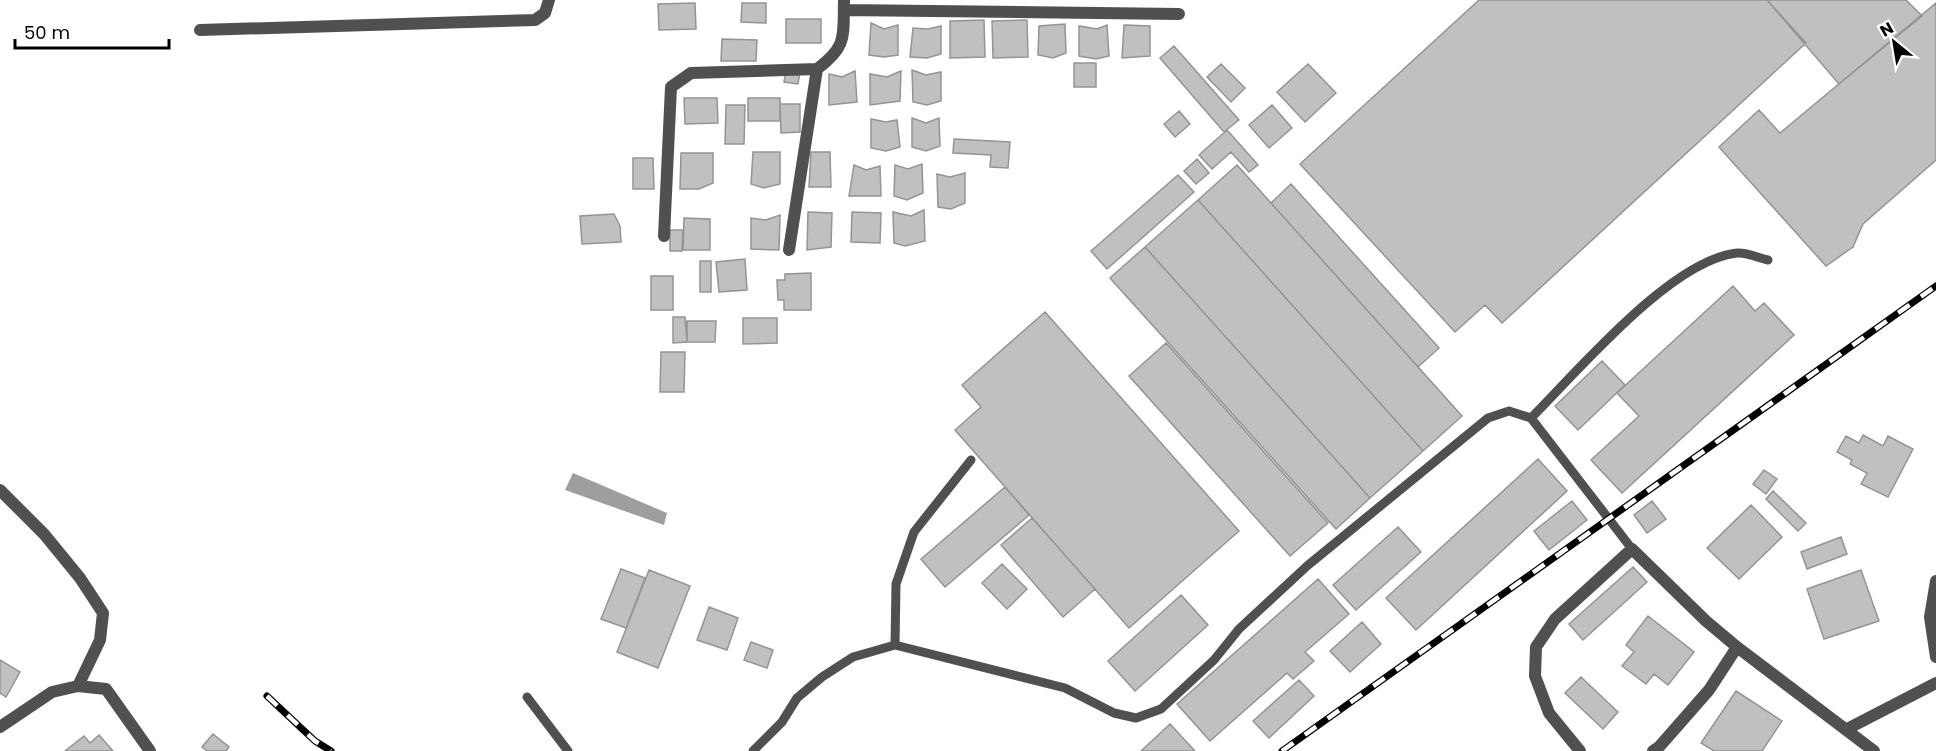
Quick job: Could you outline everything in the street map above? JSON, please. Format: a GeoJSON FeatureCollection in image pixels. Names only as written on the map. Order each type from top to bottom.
{"type":"FeatureCollection","features":[{"type":"Feature","properties":{"kind":"street"},"geometry":{"type":"LineString","coordinates":[[200,30],[535,20],[545,13],[549,0]]}},
{"type":"Feature","properties":{"kind":"street"},"geometry":{"type":"LineString","coordinates":[[1031,0],[1031,14]]}},
{"type":"Feature","properties":{"kind":"street"},"geometry":{"type":"LineString","coordinates":[[663,236],[671,87],[691,74],[817,69],[833,57],[842,45],[844,5],[1031,14],[1179,14]]}},
{"type":"Feature","properties":{"kind":"street"},"geometry":{"type":"LineString","coordinates":[[789,250],[817,69]]}},
{"type":"Feature","properties":{"kind":"street"},"geometry":{"type":"LineString","coordinates":[[0,490],[44,534],[80,578],[103,613],[100,640],[78,686]]}},
{"type":"Feature","properties":{"kind":"street"},"geometry":{"type":"LineString","coordinates":[[1580,751],[1549,713],[1536,676],[1536,648],[1555,620],[1632,549],[1706,621],[1737,647],[1874,751]]}},
{"type":"Feature","properties":{"kind":"street"},"geometry":{"type":"LineString","coordinates":[[1936,581],[1930,617],[1936,657]]}},
{"type":"Feature","properties":{"kind":"street"},"geometry":{"type":"LineString","coordinates":[[1653,751],[1709,690],[1737,647]]}},
{"type":"Feature","properties":{"kind":"street"},"geometry":{"type":"LineString","coordinates":[[1847,729],[1936,683]]}},
{"type":"Feature","properties":{"kind":"street"},"geometry":{"type":"LineString","coordinates":[[1,723],[52,692],[78,686],[106,689],[150,751]]}},
{"type":"Feature","properties":{"kind":"lane"},"geometry":{"type":"LineString","coordinates":[[1531,418],[1648,300],[1703,264],[1738,253],[1768,260]]}},
{"type":"Feature","properties":{"kind":"lane"},"geometry":{"type":"LineString","coordinates":[[753,751],[782,722],[797,698],[822,677],[853,657],[895,645],[1065,687],[1114,713],[1136,718],[1161,710],[1214,660],[1239,628],[1306,566],[1488,418],[1509,411],[1531,418],[1632,549]]}},
{"type":"Feature","properties":{"kind":"lane"},"geometry":{"type":"LineString","coordinates":[[895,645],[896,584],[914,532],[971,460]]}},
{"type":"Feature","properties":{"kind":"lane"},"geometry":{"type":"LineString","coordinates":[[527,697],[568,751]]}},
{"type":"Feature","properties":{"kind":"shaded area"},"geometry":{"type":"Polygon","coordinates":[[[573,473],[667,513],[664,525],[565,490],[573,473]]]}},
{"type":"Feature","properties":{"kind":"building"},"geometry":{"type":"Polygon","coordinates":[[[1479,0],[1767,0],[1806,43],[1502,323],[1485,305],[1455,332],[1300,164],[1479,0]]]}},
{"type":"Feature","properties":{"kind":"building"},"geometry":{"type":"Polygon","coordinates":[[[1767,0],[1906,0],[1922,16],[1839,84],[1767,0]]]}},
{"type":"Feature","properties":{"kind":"building"},"geometry":{"type":"Polygon","coordinates":[[[695,3],[696,29],[659,30],[658,4],[695,3]]]}},
{"type":"Feature","properties":{"kind":"building"},"geometry":{"type":"Polygon","coordinates":[[[742,3],[766,3],[766,23],[741,22],[742,3]]]}},
{"type":"Feature","properties":{"kind":"building"},"geometry":{"type":"Polygon","coordinates":[[[1936,3],[1936,160],[1863,224],[1853,247],[1826,266],[1719,147],[1759,110],[1780,133],[1936,3]]]}},
{"type":"Feature","properties":{"kind":"building"},"geometry":{"type":"Polygon","coordinates":[[[786,19],[821,19],[821,43],[786,43],[786,19]]]}},
{"type":"Feature","properties":{"kind":"building"},"geometry":{"type":"Polygon","coordinates":[[[984,20],[985,57],[950,58],[950,21],[984,20]]]}},
{"type":"Feature","properties":{"kind":"building"},"geometry":{"type":"Polygon","coordinates":[[[1027,20],[1028,57],[993,58],[992,21],[1027,20]]]}},
{"type":"Feature","properties":{"kind":"building"},"geometry":{"type":"Polygon","coordinates":[[[871,23],[884,29],[898,25],[898,55],[884,57],[869,55],[871,23]]]}},
{"type":"Feature","properties":{"kind":"building"},"geometry":{"type":"Polygon","coordinates":[[[1065,24],[1066,53],[1053,58],[1038,55],[1039,26],[1065,24]]]}},
{"type":"Feature","properties":{"kind":"building"},"geometry":{"type":"Polygon","coordinates":[[[1107,25],[1109,56],[1096,59],[1079,56],[1079,26],[1097,29],[1107,25]]]}},
{"type":"Feature","properties":{"kind":"building"},"geometry":{"type":"Polygon","coordinates":[[[1124,25],[1150,26],[1150,56],[1122,58],[1124,25]]]}},
{"type":"Feature","properties":{"kind":"building"},"geometry":{"type":"Polygon","coordinates":[[[941,26],[941,54],[927,58],[910,57],[913,28],[928,29],[941,26]]]}},
{"type":"Feature","properties":{"kind":"building"},"geometry":{"type":"Polygon","coordinates":[[[722,39],[757,40],[756,61],[721,61],[722,39]]]}},
{"type":"Feature","properties":{"kind":"building"},"geometry":{"type":"Polygon","coordinates":[[[1174,46],[1239,120],[1224,132],[1160,58],[1174,46]]]}},
{"type":"Feature","properties":{"kind":"building"},"geometry":{"type":"Polygon","coordinates":[[[1074,63],[1096,63],[1096,87],[1074,87],[1074,63]]]}},
{"type":"Feature","properties":{"kind":"building"},"geometry":{"type":"Polygon","coordinates":[[[1221,64],[1245,88],[1231,102],[1207,77],[1221,64]]]}},
{"type":"Feature","properties":{"kind":"building"},"geometry":{"type":"Polygon","coordinates":[[[1308,64],[1336,93],[1305,122],[1277,92],[1308,64]]]}},
{"type":"Feature","properties":{"kind":"building"},"geometry":{"type":"Polygon","coordinates":[[[786,70],[800,72],[798,84],[784,82],[786,70]]]}},
{"type":"Feature","properties":{"kind":"building"},"geometry":{"type":"Polygon","coordinates":[[[912,70],[926,75],[941,72],[941,101],[927,105],[913,102],[912,70]]]}},
{"type":"Feature","properties":{"kind":"building"},"geometry":{"type":"Polygon","coordinates":[[[855,71],[857,102],[829,105],[829,74],[842,77],[855,71]]]}},
{"type":"Feature","properties":{"kind":"building"},"geometry":{"type":"Polygon","coordinates":[[[901,71],[900,101],[870,105],[870,74],[887,77],[901,71]]]}},
{"type":"Feature","properties":{"kind":"building"},"geometry":{"type":"Polygon","coordinates":[[[684,98],[717,98],[718,123],[685,124],[684,98]]]}},
{"type":"Feature","properties":{"kind":"building"},"geometry":{"type":"Polygon","coordinates":[[[748,98],[780,98],[780,121],[748,121],[748,98]]]}},
{"type":"Feature","properties":{"kind":"building"},"geometry":{"type":"Polygon","coordinates":[[[780,104],[800,104],[800,132],[781,133],[780,104]]]}},
{"type":"Feature","properties":{"kind":"building"},"geometry":{"type":"Polygon","coordinates":[[[726,105],[745,105],[744,144],[725,144],[726,105]]]}},
{"type":"Feature","properties":{"kind":"building"},"geometry":{"type":"Polygon","coordinates":[[[1272,105],[1292,128],[1269,148],[1249,125],[1272,105]]]}},
{"type":"Feature","properties":{"kind":"building"},"geometry":{"type":"Polygon","coordinates":[[[1179,111],[1190,124],[1175,137],[1164,124],[1179,111]]]}},
{"type":"Feature","properties":{"kind":"building"},"geometry":{"type":"Polygon","coordinates":[[[912,118],[926,123],[939,118],[940,146],[926,151],[912,147],[912,118]]]}},
{"type":"Feature","properties":{"kind":"building"},"geometry":{"type":"Polygon","coordinates":[[[871,119],[886,122],[897,120],[900,147],[886,151],[871,148],[871,119]]]}},
{"type":"Feature","properties":{"kind":"building"},"geometry":{"type":"Polygon","coordinates":[[[1227,130],[1258,165],[1249,172],[1231,152],[1212,169],[1199,155],[1227,130]]]}},
{"type":"Feature","properties":{"kind":"building"},"geometry":{"type":"Polygon","coordinates":[[[954,139],[1010,142],[1008,168],[990,167],[991,155],[953,153],[954,139]]]}},
{"type":"Feature","properties":{"kind":"building"},"geometry":{"type":"Polygon","coordinates":[[[753,152],[780,152],[780,184],[764,188],[751,184],[753,152]]]}},
{"type":"Feature","properties":{"kind":"building"},"geometry":{"type":"Polygon","coordinates":[[[811,152],[830,152],[831,187],[809,187],[811,152]]]}},
{"type":"Feature","properties":{"kind":"building"},"geometry":{"type":"Polygon","coordinates":[[[681,153],[713,153],[713,183],[699,189],[680,189],[681,153]]]}},
{"type":"Feature","properties":{"kind":"building"},"geometry":{"type":"Polygon","coordinates":[[[633,158],[653,158],[654,189],[633,189],[633,158]]]}},
{"type":"Feature","properties":{"kind":"building"},"geometry":{"type":"Polygon","coordinates":[[[1197,159],[1209,173],[1196,184],[1184,171],[1197,159]]]}},
{"type":"Feature","properties":{"kind":"building"},"geometry":{"type":"Polygon","coordinates":[[[922,164],[923,193],[907,200],[894,196],[895,165],[908,169],[922,164]]]}},
{"type":"Feature","properties":{"kind":"building"},"geometry":{"type":"Polygon","coordinates":[[[854,165],[866,170],[880,166],[881,196],[849,196],[854,165]]]}},
{"type":"Feature","properties":{"kind":"building"},"geometry":{"type":"Polygon","coordinates":[[[1237,165],[1462,416],[1423,451],[1198,200],[1237,165]]]}},
{"type":"Feature","properties":{"kind":"building"},"geometry":{"type":"Polygon","coordinates":[[[965,173],[965,203],[951,209],[938,207],[937,174],[950,177],[965,173]]]}},
{"type":"Feature","properties":{"kind":"building"},"geometry":{"type":"Polygon","coordinates":[[[1178,175],[1194,192],[1107,269],[1091,251],[1178,175]]]}},
{"type":"Feature","properties":{"kind":"building"},"geometry":{"type":"Polygon","coordinates":[[[1291,184],[1439,348],[1418,367],[1271,203],[1291,184]]]}},
{"type":"Feature","properties":{"kind":"building"},"geometry":{"type":"Polygon","coordinates":[[[1198,200],[1423,451],[1370,498],[1145,247],[1198,200]]]}},
{"type":"Feature","properties":{"kind":"building"},"geometry":{"type":"Polygon","coordinates":[[[924,210],[925,241],[905,246],[894,243],[893,212],[911,216],[924,210]]]}},
{"type":"Feature","properties":{"kind":"building"},"geometry":{"type":"Polygon","coordinates":[[[808,212],[832,213],[831,247],[807,250],[808,212]]]}},
{"type":"Feature","properties":{"kind":"building"},"geometry":{"type":"Polygon","coordinates":[[[852,212],[881,213],[880,243],[851,242],[852,212]]]}},
{"type":"Feature","properties":{"kind":"building"},"geometry":{"type":"Polygon","coordinates":[[[614,214],[620,226],[621,242],[582,244],[580,216],[614,214]]]}},
{"type":"Feature","properties":{"kind":"building"},"geometry":{"type":"Polygon","coordinates":[[[780,215],[779,250],[751,249],[751,218],[766,220],[780,215]]]}},
{"type":"Feature","properties":{"kind":"building"},"geometry":{"type":"Polygon","coordinates":[[[684,218],[710,219],[710,250],[683,250],[684,218]]]}},
{"type":"Feature","properties":{"kind":"building"},"geometry":{"type":"Polygon","coordinates":[[[670,230],[683,230],[682,251],[670,251],[670,230]]]}},
{"type":"Feature","properties":{"kind":"building"},"geometry":{"type":"Polygon","coordinates":[[[1145,247],[1370,498],[1336,529],[1110,278],[1145,247]]]}},
{"type":"Feature","properties":{"kind":"building"},"geometry":{"type":"Polygon","coordinates":[[[745,259],[747,290],[719,292],[716,262],[745,259]]]}},
{"type":"Feature","properties":{"kind":"building"},"geometry":{"type":"Polygon","coordinates":[[[700,261],[711,261],[711,292],[700,292],[700,261]]]}},
{"type":"Feature","properties":{"kind":"building"},"geometry":{"type":"Polygon","coordinates":[[[811,273],[811,310],[784,310],[784,300],[778,300],[777,280],[785,280],[785,274],[811,273]]]}},
{"type":"Feature","properties":{"kind":"building"},"geometry":{"type":"Polygon","coordinates":[[[651,276],[673,276],[673,310],[651,310],[651,276]]]}},
{"type":"Feature","properties":{"kind":"building"},"geometry":{"type":"Polygon","coordinates":[[[1733,286],[1755,311],[1764,303],[1794,335],[1622,493],[1591,460],[1639,416],[1617,393],[1733,286]]]}},
{"type":"Feature","properties":{"kind":"building"},"geometry":{"type":"Polygon","coordinates":[[[1045,312],[1239,531],[1129,628],[955,430],[981,407],[962,385],[1045,312]]]}},
{"type":"Feature","properties":{"kind":"building"},"geometry":{"type":"Polygon","coordinates":[[[673,317],[685,317],[687,342],[673,343],[673,317]]]}},
{"type":"Feature","properties":{"kind":"building"},"geometry":{"type":"Polygon","coordinates":[[[743,318],[777,318],[777,343],[743,344],[743,318]]]}},
{"type":"Feature","properties":{"kind":"building"},"geometry":{"type":"Polygon","coordinates":[[[687,321],[716,321],[715,342],[687,342],[687,321]]]}},
{"type":"Feature","properties":{"kind":"building"},"geometry":{"type":"Polygon","coordinates":[[[1166,343],[1328,523],[1290,556],[1129,376],[1166,343]]]}},
{"type":"Feature","properties":{"kind":"building"},"geometry":{"type":"Polygon","coordinates":[[[661,352],[685,352],[684,392],[660,392],[661,352]]]}},
{"type":"Feature","properties":{"kind":"building"},"geometry":{"type":"Polygon","coordinates":[[[1602,361],[1625,385],[1578,430],[1555,406],[1602,361]]]}},
{"type":"Feature","properties":{"kind":"building"},"geometry":{"type":"Polygon","coordinates":[[[1863,435],[1883,446],[1888,436],[1913,449],[1888,497],[1861,484],[1867,473],[1850,464],[1852,460],[1837,452],[1846,436],[1859,443],[1863,435]]]}},
{"type":"Feature","properties":{"kind":"building"},"geometry":{"type":"Polygon","coordinates":[[[1538,459],[1567,491],[1416,630],[1386,598],[1538,459]]]}},
{"type":"Feature","properties":{"kind":"building"},"geometry":{"type":"Polygon","coordinates":[[[1764,470],[1777,479],[1766,494],[1753,484],[1764,470]]]}},
{"type":"Feature","properties":{"kind":"building"},"geometry":{"type":"Polygon","coordinates":[[[1005,487],[1029,515],[945,587],[921,559],[1005,487]]]}},
{"type":"Feature","properties":{"kind":"building"},"geometry":{"type":"Polygon","coordinates":[[[1773,491],[1806,523],[1798,531],[1766,499],[1773,491]]]}},
{"type":"Feature","properties":{"kind":"building"},"geometry":{"type":"Polygon","coordinates":[[[1572,501],[1587,520],[1549,550],[1534,531],[1572,501]]]}},
{"type":"Feature","properties":{"kind":"building"},"geometry":{"type":"Polygon","coordinates":[[[1652,501],[1666,519],[1647,533],[1634,515],[1652,501]]]}},
{"type":"Feature","properties":{"kind":"building"},"geometry":{"type":"Polygon","coordinates":[[[1751,505],[1782,537],[1739,579],[1707,548],[1751,505]]]}},
{"type":"Feature","properties":{"kind":"building"},"geometry":{"type":"Polygon","coordinates":[[[1032,518],[1095,589],[1063,617],[1001,545],[1032,518]]]}},
{"type":"Feature","properties":{"kind":"building"},"geometry":{"type":"Polygon","coordinates":[[[1398,527],[1421,552],[1356,610],[1333,585],[1398,527]]]}},
{"type":"Feature","properties":{"kind":"building"},"geometry":{"type":"Polygon","coordinates":[[[1841,537],[1847,554],[1807,569],[1801,552],[1841,537]]]}},
{"type":"Feature","properties":{"kind":"building"},"geometry":{"type":"Polygon","coordinates":[[[1002,564],[1027,589],[1007,609],[982,583],[1002,564]]]}},
{"type":"Feature","properties":{"kind":"building"},"geometry":{"type":"Polygon","coordinates":[[[1633,567],[1647,582],[1583,640],[1569,624],[1633,567]]]}},
{"type":"Feature","properties":{"kind":"building"},"geometry":{"type":"Polygon","coordinates":[[[621,569],[645,578],[626,628],[601,619],[621,569]]]}},
{"type":"Feature","properties":{"kind":"building"},"geometry":{"type":"Polygon","coordinates":[[[649,570],[690,586],[658,668],[617,652],[649,570]]]}},
{"type":"Feature","properties":{"kind":"building"},"geometry":{"type":"Polygon","coordinates":[[[1861,570],[1879,621],[1824,639],[1807,589],[1861,570]]]}},
{"type":"Feature","properties":{"kind":"building"},"geometry":{"type":"Polygon","coordinates":[[[1318,579],[1349,614],[1305,652],[1314,661],[1293,679],[1287,673],[1210,741],[1177,704],[1318,579]]]}},
{"type":"Feature","properties":{"kind":"building"},"geometry":{"type":"Polygon","coordinates":[[[1181,595],[1208,625],[1135,691],[1108,661],[1181,595]]]}},
{"type":"Feature","properties":{"kind":"building"},"geometry":{"type":"Polygon","coordinates":[[[709,607],[738,618],[727,650],[697,640],[709,607]]]}},
{"type":"Feature","properties":{"kind":"building"},"geometry":{"type":"Polygon","coordinates":[[[1648,616],[1694,652],[1668,685],[1654,674],[1646,684],[1622,666],[1634,652],[1626,645],[1648,616]]]}},
{"type":"Feature","properties":{"kind":"building"},"geometry":{"type":"Polygon","coordinates":[[[1362,622],[1381,644],[1350,672],[1330,651],[1362,622]]]}},
{"type":"Feature","properties":{"kind":"building"},"geometry":{"type":"Polygon","coordinates":[[[751,642],[773,650],[767,668],[744,660],[751,642]]]}},
{"type":"Feature","properties":{"kind":"building"},"geometry":{"type":"Polygon","coordinates":[[[0,660],[20,672],[6,697],[0,693],[0,660]]]}},
{"type":"Feature","properties":{"kind":"building"},"geometry":{"type":"Polygon","coordinates":[[[1581,677],[1618,712],[1603,729],[1565,693],[1581,677]]]}},
{"type":"Feature","properties":{"kind":"building"},"geometry":{"type":"Polygon","coordinates":[[[1299,680],[1314,696],[1269,738],[1253,721],[1299,680]]]}},
{"type":"Feature","properties":{"kind":"building"},"geometry":{"type":"Polygon","coordinates":[[[1736,691],[1782,721],[1762,751],[1714,751],[1701,743],[1736,691]]]}},
{"type":"Feature","properties":{"kind":"building"},"geometry":{"type":"Polygon","coordinates":[[[1170,724],[1195,751],[1141,751],[1170,724]]]}},
{"type":"Feature","properties":{"kind":"building"},"geometry":{"type":"Polygon","coordinates":[[[213,734],[229,747],[226,751],[207,751],[202,747],[213,734]]]}},
{"type":"Feature","properties":{"kind":"building"},"geometry":{"type":"Polygon","coordinates":[[[99,735],[113,751],[65,751],[84,736],[90,743],[99,735]]]}},
{"type":"Feature","properties":{"kind":"railway"},"geometry":{"type":"LineString","coordinates":[[1282,751],[1936,286]]}},
{"type":"Feature","properties":{"kind":"railway"},"geometry":{"type":"LineString","coordinates":[[267,696],[315,741],[331,751]]}}]}
